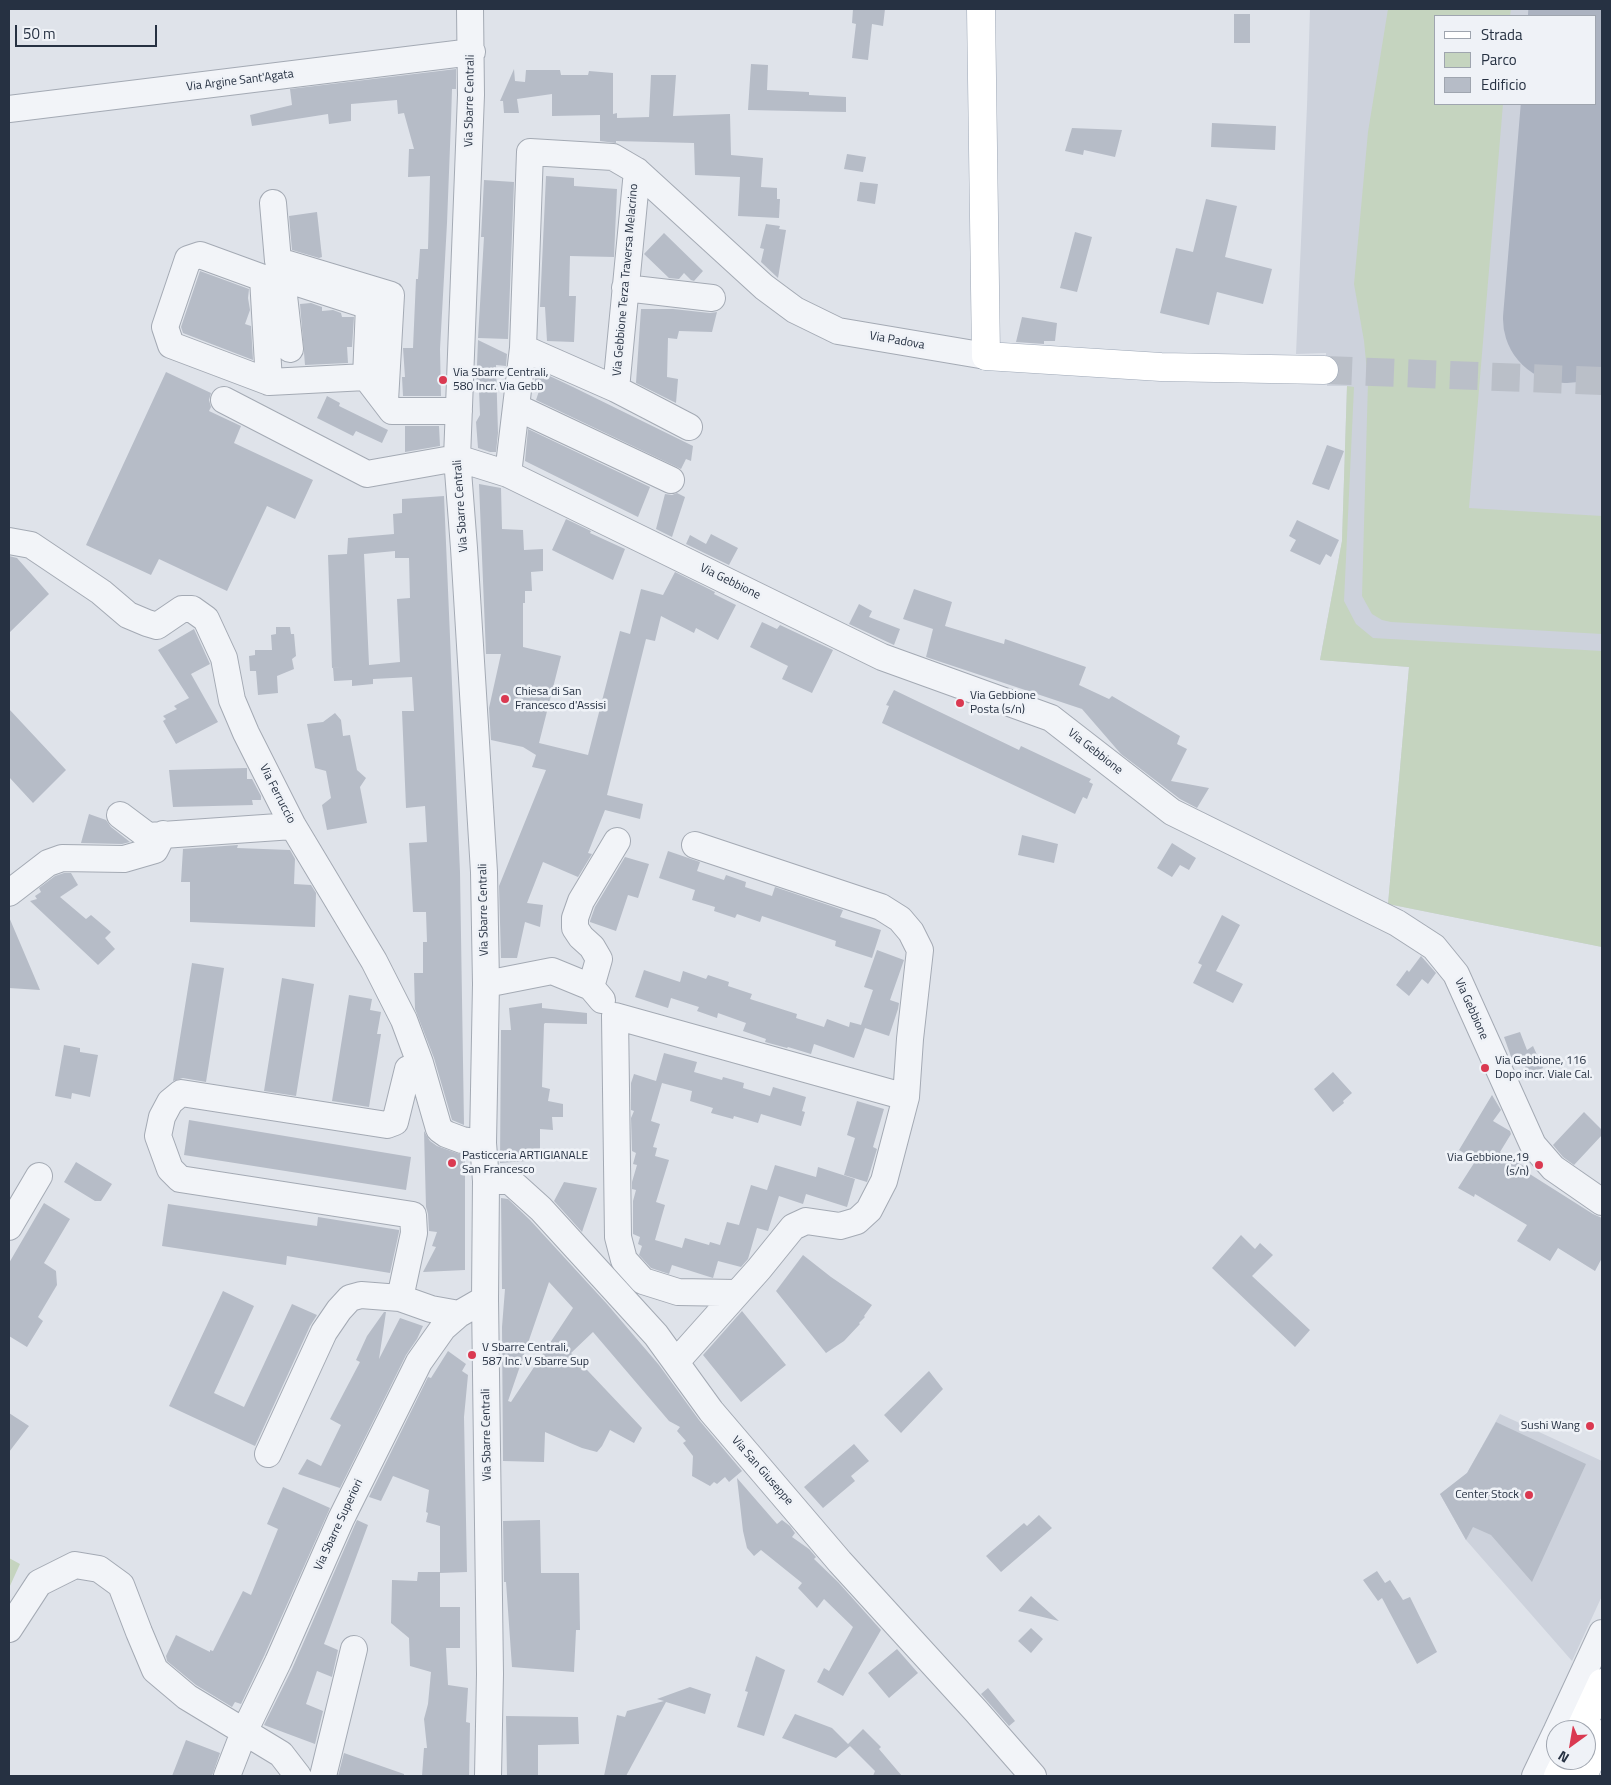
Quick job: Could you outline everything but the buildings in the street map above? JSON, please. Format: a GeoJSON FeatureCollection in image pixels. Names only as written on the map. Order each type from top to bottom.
{"type":"FeatureCollection","features":[{"type":"Feature","properties":{"kind":"main road"},"geometry":{"type":"LineString","coordinates":[[982,12],[986,356]]}},
{"type":"Feature","properties":{"kind":"main road","name":"Via Padova"},"geometry":{"type":"LineString","coordinates":[[986,356],[1161,367],[1324,370]]}},
{"type":"Feature","properties":{"kind":"main road"},"geometry":{"type":"LineString","coordinates":[[1585,1720],[1602,1683]]}},
{"type":"Feature","properties":{"kind":"main road"},"geometry":{"type":"LineString","coordinates":[[1583,1776],[1602,1734]]}},
{"type":"Feature","properties":{"kind":"street","name":"Via Sbarre Centrali"},"geometry":{"type":"LineString","coordinates":[[470,9],[472,49],[457,458],[484,872],[486,984],[483,1143],[486,1181],[485,1299],[490,1674],[488,1776]]}},
{"type":"Feature","properties":{"kind":"street","name":"Via Argine Sant'Agata"},"geometry":{"type":"LineString","coordinates":[[9,109],[472,49]]}},
{"type":"Feature","properties":{"kind":"street","name":"Via Padova"},"geometry":{"type":"LineString","coordinates":[[523,348],[530,152],[613,157],[637,171],[764,287],[795,310],[838,331],[986,356]]}},
{"type":"Feature","properties":{"kind":"street","name":"Via Gebbione Terza Traversa Melacrino"},"geometry":{"type":"LineString","coordinates":[[616,389],[637,171]]}},
{"type":"Feature","properties":{"kind":"street"},"geometry":{"type":"LineString","coordinates":[[273,203],[278,261],[392,295],[385,401]]}},
{"type":"Feature","properties":{"kind":"street"},"geometry":{"type":"LineString","coordinates":[[269,382],[262,278],[200,255],[188,259],[165,327],[171,345],[269,382],[366,377]]}},
{"type":"Feature","properties":{"kind":"street"},"geometry":{"type":"LineString","coordinates":[[290,349],[282,278],[369,306],[366,377],[392,411],[459,411]]}},
{"type":"Feature","properties":{"kind":"street"},"geometry":{"type":"LineString","coordinates":[[626,288],[712,298]]}},
{"type":"Feature","properties":{"kind":"street"},"geometry":{"type":"LineString","coordinates":[[508,474],[523,348],[616,389],[689,427]]}},
{"type":"Feature","properties":{"kind":"street"},"geometry":{"type":"LineString","coordinates":[[224,400],[367,474],[457,458]]}},
{"type":"Feature","properties":{"kind":"street"},"geometry":{"type":"LineString","coordinates":[[516,407],[671,480]]}},
{"type":"Feature","properties":{"kind":"street","name":"Via Gebbione"},"geometry":{"type":"LineString","coordinates":[[457,458],[508,474],[882,657],[1051,718],[1172,812],[1397,922],[1434,947],[1456,974],[1532,1145],[1553,1168],[1602,1202]]}},
{"type":"Feature","properties":{"kind":"street","name":"Via Ferruccio"},"geometry":{"type":"LineString","coordinates":[[9,541],[30,545],[46,554],[101,592],[128,615],[147,623],[157,626],[182,609],[192,609],[206,619],[224,658],[232,700],[246,733],[293,826],[374,961],[404,1020],[420,1063],[439,1129],[462,1140],[483,1143]]}},
{"type":"Feature","properties":{"kind":"street"},"geometry":{"type":"LineString","coordinates":[[120,815],[148,836],[293,826]]}},
{"type":"Feature","properties":{"kind":"street"},"geometry":{"type":"LineString","coordinates":[[9,893],[48,863],[62,858],[124,859],[155,850],[163,834]]}},
{"type":"Feature","properties":{"kind":"street"},"geometry":{"type":"LineString","coordinates":[[592,987],[599,958],[575,928],[575,918],[581,901],[618,841]]}},
{"type":"Feature","properties":{"kind":"street"},"geometry":{"type":"LineString","coordinates":[[676,1362],[759,1269],[793,1227],[806,1221],[840,1226],[857,1221],[869,1210],[884,1181],[906,1098],[910,1039],[920,950],[906,925],[881,906],[695,845]]}},
{"type":"Feature","properties":{"kind":"street"},"geometry":{"type":"LineString","coordinates":[[486,984],[552,971],[592,987],[615,1016],[906,1098]]}},
{"type":"Feature","properties":{"kind":"street"},"geometry":{"type":"LineString","coordinates":[[615,1016],[618,1237],[624,1260],[643,1280],[678,1292],[736,1293]]}},
{"type":"Feature","properties":{"kind":"street"},"geometry":{"type":"LineString","coordinates":[[400,1298],[414,1233],[413,1215],[180,1179],[170,1169],[158,1136],[162,1117],[170,1102],[181,1094],[387,1125],[396,1122],[408,1069]]}},
{"type":"Feature","properties":{"kind":"street"},"geometry":{"type":"LineString","coordinates":[[9,1227],[39,1176]]}},
{"type":"Feature","properties":{"kind":"street","name":"Via San Giuseppe"},"geometry":{"type":"LineString","coordinates":[[486,1181],[510,1181],[540,1208],[656,1335],[711,1411],[840,1562],[1033,1776]]}},
{"type":"Feature","properties":{"kind":"street"},"geometry":{"type":"LineString","coordinates":[[268,1454],[324,1332],[350,1298],[361,1295],[400,1298],[430,1309],[458,1314]]}},
{"type":"Feature","properties":{"kind":"street","name":"Via Sbarre Superiori"},"geometry":{"type":"LineString","coordinates":[[227,1776],[244,1732],[278,1662],[341,1519],[419,1362],[443,1328],[458,1314],[485,1299]]}},
{"type":"Feature","properties":{"kind":"street"},"geometry":{"type":"LineString","coordinates":[[9,1629],[39,1583],[75,1564],[99,1569],[121,1585],[138,1632],[155,1670],[187,1697],[281,1754],[298,1776]]}},
{"type":"Feature","properties":{"kind":"street"},"geometry":{"type":"LineString","coordinates":[[1561,1720],[1602,1633]]}},
{"type":"Feature","properties":{"kind":"street"},"geometry":{"type":"LineString","coordinates":[[323,1776],[354,1649]]}},
{"type":"Feature","properties":{"kind":"street"},"geometry":{"type":"LineString","coordinates":[[1535,1776],[1546,1752]]}},
{"type":"Feature","properties":{"kind":"shaded area"},"geometry":{"type":"Polygon","coordinates":[[[1310,9],[1602,9],[1602,947],[1388,904],[1409,667],[1320,660],[1342,541],[1347,386],[1327,386],[1326,353],[1296,354],[1310,9]]]}},
{"type":"Feature","properties":{"kind":"shaded area"},"geometry":{"type":"Polygon","coordinates":[[[1500,1414],[1602,1461],[1602,1596],[1572,1661],[1466,1540],[1440,1494],[1467,1473],[1500,1414]]]}},
{"type":"Feature","properties":{"kind":"green space"},"geometry":{"type":"Polygon","coordinates":[[[1388,9],[1511,9],[1510,15],[1434,15],[1434,105],[1503,105],[1469,508],[1602,516],[1602,634],[1391,622],[1382,620],[1372,614],[1362,596],[1368,382],[1364,341],[1354,284],[1368,132],[1388,9]]]}},
{"type":"Feature","properties":{"kind":"green space"},"geometry":{"type":"Polygon","coordinates":[[[1347,386],[1354,387],[1344,601],[1356,624],[1373,638],[1602,651],[1602,947],[1388,904],[1409,667],[1320,660],[1342,541],[1347,386]]]}},
{"type":"Feature","properties":{"kind":"green space"},"geometry":{"type":"Polygon","coordinates":[[[9,1558],[20,1564],[9,1588],[9,1558]]]}},
{"type":"Feature","properties":{"kind":"runway"},"geometry":{"type":"LineString","coordinates":[[1592,15],[1593,9]]}},
{"type":"Feature","properties":{"kind":"runway"},"geometry":{"type":"LineString","coordinates":[[1567,319],[1585,105]]}},
{"type":"Feature","properties":{"kind":"tunnel"},"geometry":{"type":"LineString","coordinates":[[1324,370],[1602,381]]}},
{"type":"Feature","properties":{"kind":"place","name":"Via Sbarre Centrali, 580 Incr. Via Gebb"},"geometry":{"type":"Point","coordinates":[443,380]}},
{"type":"Feature","properties":{"kind":"place","name":"Chiesa di San Francesco d'Assisi"},"geometry":{"type":"Point","coordinates":[505,699]}},
{"type":"Feature","properties":{"kind":"place","name":"Via Gebbione Posta (s/n)"},"geometry":{"type":"Point","coordinates":[960,703]}},
{"type":"Feature","properties":{"kind":"place","name":"Via Gebbione, 116 Dopo incr. Viale Cal."},"geometry":{"type":"Point","coordinates":[1485,1068]}},
{"type":"Feature","properties":{"kind":"place","name":"Pasticceria ARTIGIANALE San Francesco"},"geometry":{"type":"Point","coordinates":[452,1163]}},
{"type":"Feature","properties":{"kind":"place","name":"Via Gebbione,19 (s/n)"},"geometry":{"type":"Point","coordinates":[1539,1165]}},
{"type":"Feature","properties":{"kind":"place","name":"V Sbarre Centrali, 587 Inc. V Sbarre Sup"},"geometry":{"type":"Point","coordinates":[472,1355]}},
{"type":"Feature","properties":{"kind":"place","name":"Sushi Wang"},"geometry":{"type":"Point","coordinates":[1590,1426]}},
{"type":"Feature","properties":{"kind":"place","name":"Center Stock"},"geometry":{"type":"Point","coordinates":[1529,1495]}}]}
